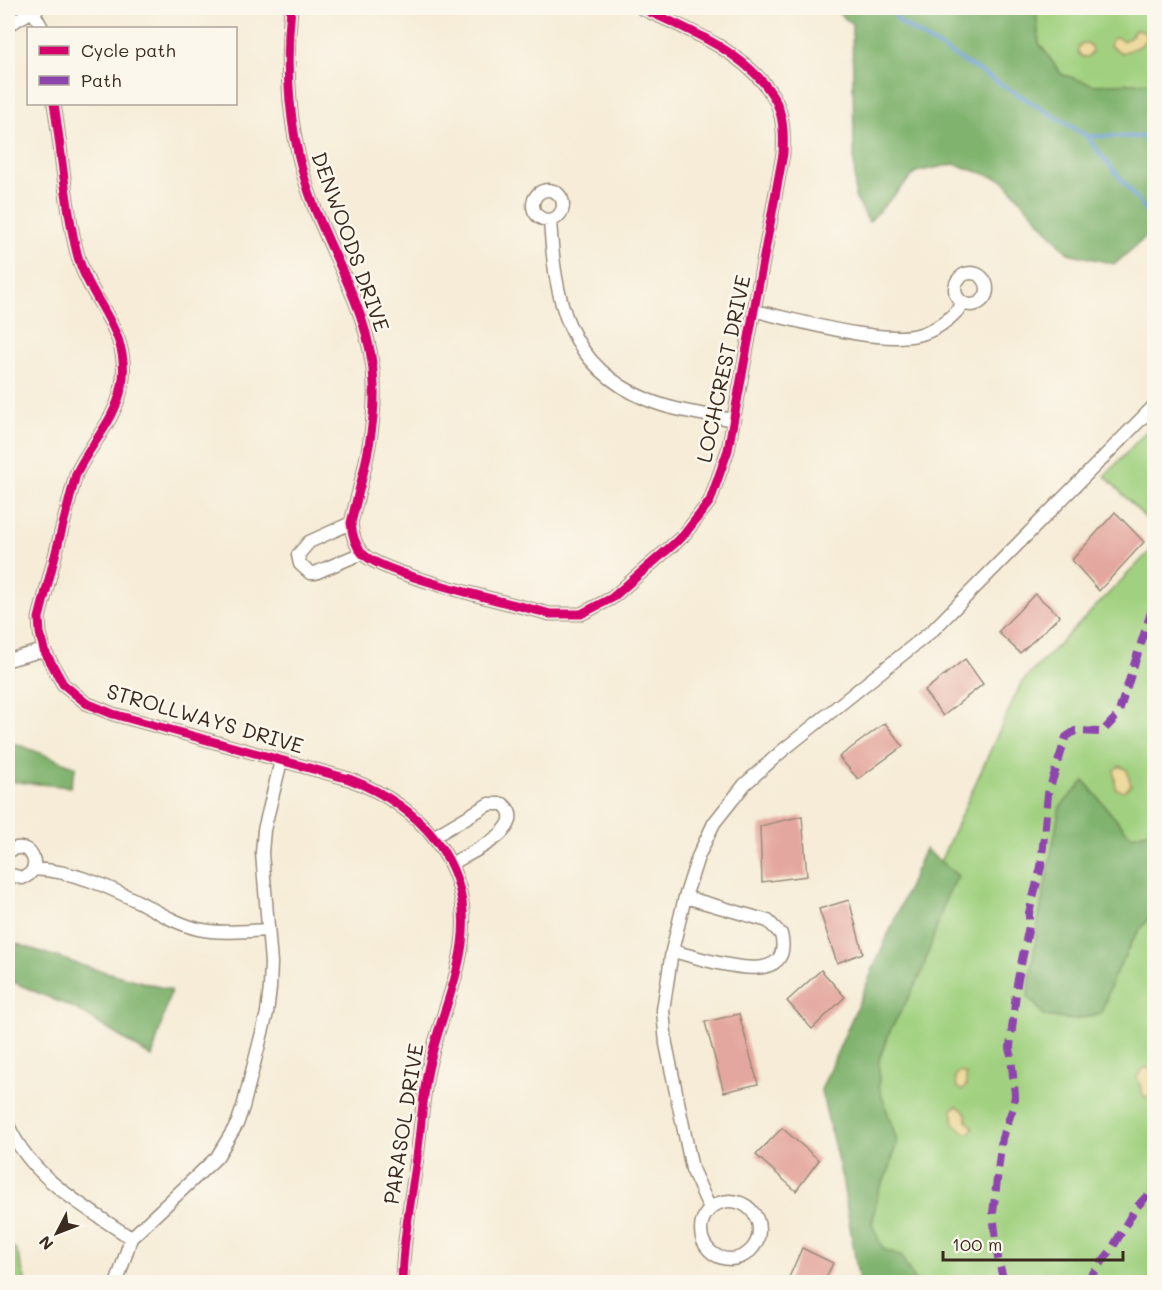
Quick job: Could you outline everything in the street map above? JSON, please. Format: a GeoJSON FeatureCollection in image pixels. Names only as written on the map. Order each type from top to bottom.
{"type":"FeatureCollection","features":[{"type":"Feature","properties":{"kind":"street","name":"DENWOODS DRIVE"},"geometry":{"type":"LineString","coordinates":[[291,8],[287,44],[294,139],[315,209],[358,307],[369,342],[374,384],[373,425],[351,523]]}},
{"type":"Feature","properties":{"kind":"street","name":"LOCHCREST DRIVE"},"geometry":{"type":"LineString","coordinates":[[362,553],[390,570],[550,614],[581,614],[612,598],[683,536],[697,519],[719,479],[728,450],[755,311],[783,154],[784,133],[774,98],[762,82],[726,52],[696,33],[641,8]]}},
{"type":"Feature","properties":{"kind":"street"},"geometry":{"type":"LineString","coordinates":[[8,25],[36,9],[42,27]]}},
{"type":"Feature","properties":{"kind":"street","name":"STROLLWAYS DRIVE"},"geometry":{"type":"LineString","coordinates":[[54,105],[77,254],[93,291],[111,320],[119,342],[123,374],[117,405],[109,422],[85,454],[70,492],[39,618],[44,650],[63,684],[86,702],[113,714],[349,779],[377,790],[398,803],[435,836]]}},
{"type":"Feature","properties":{"kind":"street"},"geometry":{"type":"LineString","coordinates":[[550,220],[555,285],[574,337],[587,355],[625,388],[648,400],[733,420]]}},
{"type":"Feature","properties":{"kind":"street"},"geometry":{"type":"LineString","coordinates":[[755,311],[898,337],[931,330],[945,322],[963,304]]}},
{"type":"Feature","properties":{"kind":"street"},"geometry":{"type":"LineString","coordinates":[[710,1209],[693,1170],[666,1044],[663,1010],[672,951],[685,897],[698,857],[714,823],[745,784],[782,751],[933,630],[1155,406]]}},
{"type":"Feature","properties":{"kind":"street"},"geometry":{"type":"LineString","coordinates":[[351,523],[352,536],[362,553],[315,573],[310,573],[300,564],[298,555],[303,546],[351,523]]}},
{"type":"Feature","properties":{"kind":"street"},"geometry":{"type":"LineString","coordinates":[[8,660],[44,650]]}},
{"type":"Feature","properties":{"kind":"street"},"geometry":{"type":"LineString","coordinates":[[117,1282],[131,1238],[204,1171],[217,1157],[237,1124],[267,1013],[271,963],[262,853],[264,830],[281,761]]}},
{"type":"Feature","properties":{"kind":"street"},"geometry":{"type":"LineString","coordinates":[[435,836],[489,804],[503,804],[509,811],[510,823],[505,832],[451,864]]}},
{"type":"Feature","properties":{"kind":"street","name":"PARASOL DRIVE"},"geometry":{"type":"LineString","coordinates":[[402,1282],[403,1247],[428,1075],[462,942],[459,897],[451,864],[435,836]]}},
{"type":"Feature","properties":{"kind":"street"},"geometry":{"type":"LineString","coordinates":[[8,852],[20,847],[29,850],[34,859],[34,869]]}},
{"type":"Feature","properties":{"kind":"street"},"geometry":{"type":"LineString","coordinates":[[8,873],[21,878],[34,869],[85,878],[121,893],[170,919],[199,929],[229,932],[268,930]]}},
{"type":"Feature","properties":{"kind":"street"},"geometry":{"type":"LineString","coordinates":[[672,951],[759,970],[775,963],[782,952],[781,934],[768,921],[685,897]]}},
{"type":"Feature","properties":{"kind":"street"},"geometry":{"type":"LineString","coordinates":[[8,1125],[20,1148],[41,1174],[131,1238]]}},
{"type":"Feature","properties":{"kind":"street"},"geometry":{"type":"LineString","coordinates":[[731,1201],[750,1209],[759,1228],[758,1238],[748,1253],[730,1259],[713,1254],[704,1243],[701,1233],[703,1221],[710,1209],[718,1203],[731,1201]]}},
{"type":"Feature","properties":{"kind":"green space"},"geometry":{"type":"Polygon","coordinates":[[[832,8],[1036,8],[1039,43],[1061,74],[1094,85],[1154,82],[1154,230],[1115,264],[1068,253],[1003,180],[954,164],[916,172],[869,222],[855,197],[852,24],[832,8]]]}},
{"type":"Feature","properties":{"kind":"green space"},"geometry":{"type":"Polygon","coordinates":[[[932,8],[1154,8],[1154,199],[932,8]]]}},
{"type":"Feature","properties":{"kind":"green space"},"geometry":{"type":"Polygon","coordinates":[[[1154,423],[1154,542],[1153,526],[1105,476],[1154,423]]]}},
{"type":"Feature","properties":{"kind":"green space"},"geometry":{"type":"Polygon","coordinates":[[[1154,547],[1154,1282],[872,1282],[832,1100],[1021,683],[1154,547]]]}},
{"type":"Feature","properties":{"kind":"green space"},"geometry":{"type":"Polygon","coordinates":[[[8,744],[17,744],[76,767],[70,787],[8,781],[8,744]]]}},
{"type":"Feature","properties":{"kind":"green space"},"geometry":{"type":"Polygon","coordinates":[[[1084,781],[1132,836],[1154,830],[1154,910],[1133,940],[1113,979],[1101,1014],[1073,1020],[1045,1016],[1028,996],[1039,917],[1060,807],[1084,781]]]}},
{"type":"Feature","properties":{"kind":"green space"},"geometry":{"type":"Polygon","coordinates":[[[925,849],[958,876],[946,898],[921,975],[891,1029],[879,1060],[879,1087],[897,1141],[890,1168],[878,1192],[872,1224],[883,1249],[901,1256],[916,1282],[859,1282],[842,1178],[821,1090],[925,849]]]}},
{"type":"Feature","properties":{"kind":"green space"},"geometry":{"type":"Polygon","coordinates":[[[8,941],[84,966],[171,990],[152,1057],[76,1009],[8,980],[8,941]]]}},
{"type":"Feature","properties":{"kind":"green space"},"geometry":{"type":"Polygon","coordinates":[[[8,1243],[17,1252],[26,1282],[8,1282],[8,1243]]]}},
{"type":"Feature","properties":{"kind":"sand"},"geometry":{"type":"Polygon","coordinates":[[[1135,30],[1142,31],[1148,37],[1140,46],[1122,53],[1110,46],[1112,39],[1117,37],[1122,41],[1130,38],[1135,30]]]}},
{"type":"Feature","properties":{"kind":"sand"},"geometry":{"type":"Polygon","coordinates":[[[1085,43],[1090,45],[1092,50],[1090,55],[1085,57],[1080,55],[1078,50],[1080,45],[1085,43]]]}},
{"type":"Feature","properties":{"kind":"sand"},"geometry":{"type":"Polygon","coordinates":[[[1120,766],[1127,770],[1131,785],[1124,791],[1116,789],[1114,770],[1120,766]]]}},
{"type":"Feature","properties":{"kind":"sand"},"geometry":{"type":"Polygon","coordinates":[[[1144,1068],[1149,1068],[1153,1074],[1151,1084],[1154,1093],[1147,1098],[1143,1095],[1137,1076],[1144,1068]]]}},
{"type":"Feature","properties":{"kind":"sand"},"geometry":{"type":"Polygon","coordinates":[[[959,1072],[966,1074],[966,1086],[962,1091],[957,1087],[955,1077],[959,1072]]]}},
{"type":"Feature","properties":{"kind":"sand"},"geometry":{"type":"Polygon","coordinates":[[[957,1106],[966,1113],[967,1121],[973,1128],[970,1133],[966,1133],[954,1124],[952,1109],[957,1106]]]}},
{"type":"Feature","properties":{"kind":"building"},"geometry":{"type":"Polygon","coordinates":[[[1115,512],[1144,542],[1099,591],[1072,560],[1115,512]]]}},
{"type":"Feature","properties":{"kind":"building"},"geometry":{"type":"Polygon","coordinates":[[[1035,594],[1060,616],[1020,653],[998,632],[1035,594]]]}},
{"type":"Feature","properties":{"kind":"building"},"geometry":{"type":"Polygon","coordinates":[[[965,659],[983,684],[943,716],[924,691],[965,659]]]}},
{"type":"Feature","properties":{"kind":"building"},"geometry":{"type":"Polygon","coordinates":[[[885,723],[903,746],[858,779],[839,757],[885,723]]]}},
{"type":"Feature","properties":{"kind":"building"},"geometry":{"type":"Polygon","coordinates":[[[802,816],[807,876],[762,882],[760,826],[802,816]]]}},
{"type":"Feature","properties":{"kind":"building"},"geometry":{"type":"Polygon","coordinates":[[[849,900],[863,953],[837,963],[819,909],[849,900]]]}},
{"type":"Feature","properties":{"kind":"building"},"geometry":{"type":"Polygon","coordinates":[[[821,970],[845,997],[812,1029],[787,1001],[821,970]]]}},
{"type":"Feature","properties":{"kind":"building"},"geometry":{"type":"Polygon","coordinates":[[[739,1014],[758,1084],[724,1092],[705,1022],[739,1014]]]}},
{"type":"Feature","properties":{"kind":"building"},"geometry":{"type":"Polygon","coordinates":[[[782,1128],[819,1160],[796,1191],[756,1155],[782,1128]]]}},
{"type":"Feature","properties":{"kind":"building"},"geometry":{"type":"Polygon","coordinates":[[[802,1248],[833,1263],[824,1282],[787,1282],[802,1248]]]}},
{"type":"Feature","properties":{"kind":"waterway"},"geometry":{"type":"LineString","coordinates":[[890,8],[899,21],[908,28],[1087,136],[1147,137],[1154,134]]}},
{"type":"Feature","properties":{"kind":"waterway"},"geometry":{"type":"LineString","coordinates":[[1087,137],[1154,220]]}},
{"type":"Feature","properties":{"kind":"marked path"},"geometry":{"type":"LineString","coordinates":[[1004,1282],[998,1258],[993,1213],[1002,1138],[1013,1108],[1015,1095],[1010,1047],[1017,984],[1029,926],[1029,913],[1041,867],[1048,794],[1066,737],[1075,731],[1102,732],[1118,715],[1154,603]]}},
{"type":"Feature","properties":{"kind":"marked path"},"geometry":{"type":"LineString","coordinates":[[1086,1282],[1110,1252],[1135,1209],[1154,1188]]}},
{"type":"Feature","properties":{"kind":"cycle path"},"geometry":{"type":"LineString","coordinates":[[291,8],[289,84],[300,160],[315,209],[361,316],[372,360],[373,419],[351,523],[355,542],[359,550],[374,562],[395,570],[450,588],[550,614],[581,614],[612,598],[683,536],[710,501],[728,450],[783,154],[783,132],[777,103],[761,80],[747,66],[714,43],[641,8]]}},
{"type":"Feature","properties":{"kind":"cycle path"},"geometry":{"type":"LineString","coordinates":[[54,105],[69,217],[77,253],[90,286],[115,332],[121,348],[123,366],[119,398],[76,474],[39,618],[44,650],[63,684],[86,703],[113,714],[349,779],[375,790],[419,821],[436,841],[450,863],[459,887],[463,914],[462,944],[427,1075],[405,1238],[402,1282]]}}]}
